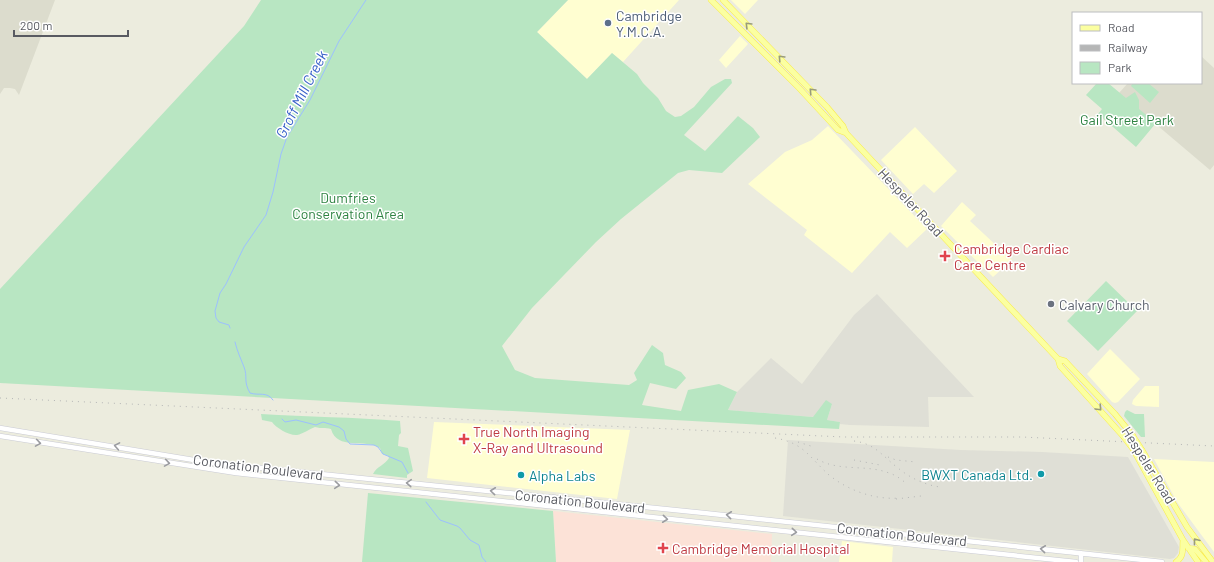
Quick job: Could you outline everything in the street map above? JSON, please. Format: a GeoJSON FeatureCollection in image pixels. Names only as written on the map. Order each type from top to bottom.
{"type":"FeatureCollection","features":[{"type":"Feature","properties":{"kind":"main road","name":"Hespeler Road"},"geometry":{"type":"LineString","coordinates":[[711,0],[799,88],[838,130],[846,133]]}},
{"type":"Feature","properties":{"kind":"main road","name":"Hespeler Road"},"geometry":{"type":"LineString","coordinates":[[724,0],[822,102],[843,126],[846,133],[1058,359],[1060,366],[1123,436],[1133,449],[1183,540],[1198,562]]}},
{"type":"Feature","properties":{"kind":"main road","name":"Hespeler Road"},"geometry":{"type":"LineString","coordinates":[[1058,359],[1065,361],[1115,414],[1133,436],[1187,527],[1213,562]]}},
{"type":"Feature","properties":{"kind":"main road","name":"Coronation Boulevard"},"geometry":{"type":"LineString","coordinates":[[0,428],[129,448],[212,463],[554,497],[1082,553],[1138,561],[1162,562]]}},
{"type":"Feature","properties":{"kind":"main road","name":"Coronation Boulevard"},"geometry":{"type":"LineString","coordinates":[[0,436],[236,473],[1076,562]]}},
{"type":"Feature","properties":{"kind":"main road"},"geometry":{"type":"LineString","coordinates":[[128,456],[129,448]]}},
{"type":"Feature","properties":{"kind":"main road"},"geometry":{"type":"LineString","coordinates":[[390,490],[391,481]]}},
{"type":"Feature","properties":{"kind":"main road"},"geometry":{"type":"LineString","coordinates":[[538,505],[546,501],[553,501],[554,497]]}},
{"type":"Feature","properties":{"kind":"main road"},"geometry":{"type":"LineString","coordinates":[[938,548],[940,538]]}},
{"type":"Feature","properties":{"kind":"main road"},"geometry":{"type":"LineString","coordinates":[[1176,562],[1183,554],[1183,540]]}},
{"type":"Feature","properties":{"kind":"main road"},"geometry":{"type":"LineString","coordinates":[[1016,547],[1019,556]]}},
{"type":"Feature","properties":{"kind":"main road"},"geometry":{"type":"LineString","coordinates":[[1188,548],[1195,549],[1206,562]]}},
{"type":"Feature","properties":{"kind":"main road"},"geometry":{"type":"LineString","coordinates":[[1081,562],[1082,553]]}},
{"type":"Feature","properties":{"kind":"main road"},"geometry":{"type":"LineString","coordinates":[[1207,554],[1214,559]]}},
{"type":"Feature","properties":{"kind":"shaded area"},"geometry":{"type":"Polygon","coordinates":[[[0,0],[55,0],[19,95],[15,89],[10,88],[4,88],[0,94],[0,0]]]}},
{"type":"Feature","properties":{"kind":"shaded area"},"geometry":{"type":"Polygon","coordinates":[[[568,0],[679,0],[623,62],[612,53],[587,79],[537,32],[568,0]]]}},
{"type":"Feature","properties":{"kind":"shaded area"},"geometry":{"type":"Polygon","coordinates":[[[731,0],[758,0],[745,14],[731,0]]]}},
{"type":"Feature","properties":{"kind":"shaded area"},"geometry":{"type":"Polygon","coordinates":[[[740,36],[748,44],[726,68],[719,60],[740,36]]]}},
{"type":"Feature","properties":{"kind":"shaded area"},"geometry":{"type":"Polygon","coordinates":[[[1202,57],[1214,68],[1214,165],[1210,170],[1119,93],[1127,84],[1202,84],[1202,57]]]}},
{"type":"Feature","properties":{"kind":"shaded area"},"geometry":{"type":"Polygon","coordinates":[[[828,126],[927,229],[907,248],[890,232],[852,273],[804,235],[807,230],[748,184],[785,152],[812,140],[828,126]]]}},
{"type":"Feature","properties":{"kind":"shaded area"},"geometry":{"type":"Polygon","coordinates":[[[915,127],[957,171],[934,193],[924,184],[913,194],[881,160],[915,127]]]}},
{"type":"Feature","properties":{"kind":"shaded area"},"geometry":{"type":"Polygon","coordinates":[[[962,202],[976,215],[970,221],[1012,260],[993,277],[941,226],[962,202]]]}},
{"type":"Feature","properties":{"kind":"shaded area"},"geometry":{"type":"Polygon","coordinates":[[[877,294],[974,397],[928,397],[929,427],[840,424],[840,422],[827,420],[832,404],[813,417],[728,410],[737,392],[771,358],[802,384],[854,315],[877,294]]]}},
{"type":"Feature","properties":{"kind":"shaded area"},"geometry":{"type":"Polygon","coordinates":[[[1110,349],[1140,379],[1118,402],[1115,403],[1112,402],[1087,374],[1110,349]]]}},
{"type":"Feature","properties":{"kind":"shaded area"},"geometry":{"type":"Polygon","coordinates":[[[1145,386],[1159,386],[1159,407],[1136,406],[1132,404],[1133,400],[1145,386]]]}},
{"type":"Feature","properties":{"kind":"shaded area"},"geometry":{"type":"Polygon","coordinates":[[[434,422],[630,430],[617,499],[427,478],[434,422]]]}},
{"type":"Feature","properties":{"kind":"shaded area"},"geometry":{"type":"Polygon","coordinates":[[[788,440],[961,450],[1042,452],[1128,457],[1179,547],[1178,553],[1174,558],[1170,559],[783,516],[788,440]]]}},
{"type":"Feature","properties":{"kind":"shaded area"},"geometry":{"type":"Polygon","coordinates":[[[1154,459],[1214,462],[1214,552],[1177,502],[1154,459]]]}},
{"type":"Feature","properties":{"kind":"shaded area","name":"Cambridge Memorial Hospital"},"geometry":{"type":"Polygon","coordinates":[[[553,511],[772,534],[771,562],[556,562],[553,511]]]}},
{"type":"Feature","properties":{"kind":"shaded area"},"geometry":{"type":"Polygon","coordinates":[[[842,541],[893,547],[892,562],[839,562],[842,541]]]}},
{"type":"Feature","properties":{"kind":"green space","name":"Dumfries Conservation Area"},"geometry":{"type":"Polygon","coordinates":[[[261,0],[568,0],[537,32],[587,79],[612,53],[637,74],[643,83],[658,98],[666,111],[675,117],[681,116],[694,107],[711,87],[725,79],[731,79],[732,83],[684,135],[705,151],[738,116],[753,128],[760,137],[722,173],[689,170],[678,173],[621,219],[596,242],[532,308],[502,346],[515,370],[535,378],[629,385],[637,380],[634,373],[652,345],[663,353],[665,365],[681,372],[686,378],[676,389],[650,383],[642,405],[681,411],[688,390],[719,384],[737,392],[728,410],[813,417],[826,400],[832,404],[827,420],[840,422],[839,429],[0,383],[0,289],[244,26],[261,0]]]}},
{"type":"Feature","properties":{"kind":"green space","name":"Gail Street Park"},"geometry":{"type":"Polygon","coordinates":[[[1096,84],[1109,84],[1126,98],[1135,92],[1139,100],[1139,109],[1156,123],[1136,147],[1098,114],[1102,109],[1086,95],[1096,84]]]}},
{"type":"Feature","properties":{"kind":"green space"},"geometry":{"type":"Polygon","coordinates":[[[1132,84],[1149,84],[1159,92],[1150,103],[1131,86],[1132,84]]]}},
{"type":"Feature","properties":{"kind":"green space"},"geometry":{"type":"Polygon","coordinates":[[[1106,281],[1137,311],[1098,351],[1067,321],[1106,281]]]}},
{"type":"Feature","properties":{"kind":"green space"},"geometry":{"type":"Polygon","coordinates":[[[1127,410],[1135,414],[1144,414],[1145,437],[1141,437],[1124,416],[1127,410]]]}},
{"type":"Feature","properties":{"kind":"green space"},"geometry":{"type":"Polygon","coordinates":[[[261,414],[400,421],[401,433],[399,435],[398,446],[408,448],[413,471],[407,475],[407,478],[373,474],[389,458],[388,456],[382,454],[380,448],[374,445],[339,440],[334,436],[331,429],[327,428],[315,427],[297,435],[287,433],[272,422],[262,420],[261,414]]]}},
{"type":"Feature","properties":{"kind":"green space"},"geometry":{"type":"Polygon","coordinates":[[[368,493],[553,511],[556,562],[362,562],[368,493]]]}},
{"type":"Feature","properties":{"kind":"waterway","name":"Groff Mill Creek"},"geometry":{"type":"LineString","coordinates":[[230,328],[229,325],[219,322],[216,318],[215,311],[220,293],[244,247],[266,215],[273,192],[281,154],[287,137],[310,100],[339,41],[366,0]]}},
{"type":"Feature","properties":{"kind":"waterway","name":"Groff Mill Creek"},"geometry":{"type":"LineString","coordinates":[[235,342],[245,370],[247,385],[250,393],[265,395],[271,397],[273,400]]}},
{"type":"Feature","properties":{"kind":"waterway","name":"Groff Mill Creek"},"geometry":{"type":"LineString","coordinates":[[282,419],[285,422],[296,420],[316,425],[323,422],[339,427],[344,431],[346,439],[350,444],[374,445],[378,447],[383,454],[402,462],[408,473]]}},
{"type":"Feature","properties":{"kind":"waterway","name":"Groff Mill Creek"},"geometry":{"type":"LineString","coordinates":[[426,502],[440,520],[457,526],[470,540],[479,545],[482,557],[486,562]]}},
{"type":"Feature","properties":{"kind":"railway"},"geometry":{"type":"LineString","coordinates":[[0,398],[844,437],[1022,437],[1214,446]]}},
{"type":"Feature","properties":{"kind":"railway"},"geometry":{"type":"LineString","coordinates":[[775,438],[785,440],[800,447],[829,475],[845,486],[881,498],[900,498]]}},
{"type":"Feature","properties":{"kind":"railway"},"geometry":{"type":"LineString","coordinates":[[854,441],[868,445],[878,451],[892,464],[913,478],[923,483],[940,487]]}},
{"type":"Feature","properties":{"kind":"railway"},"geometry":{"type":"LineString","coordinates":[[798,442],[814,447]]}},
{"type":"Feature","properties":{"kind":"railway"},"geometry":{"type":"LineString","coordinates":[[888,457],[896,460],[916,462]]}},
{"type":"Feature","properties":{"kind":"railway"},"geometry":{"type":"LineString","coordinates":[[817,459],[825,463],[843,467],[880,470],[894,475],[907,484]]}},
{"type":"Feature","properties":{"kind":"railway"},"geometry":{"type":"LineString","coordinates":[[854,460],[880,465]]}},
{"type":"Feature","properties":{"kind":"railway"},"geometry":{"type":"LineString","coordinates":[[896,499],[921,496]]}},
{"type":"Feature","properties":{"kind":"place","name":"Cambridge Y.M.C.A."},"geometry":{"type":"Point","coordinates":[608,23]}},
{"type":"Feature","properties":{"kind":"place","name":"Cambridge Cardiac Care Centre"},"geometry":{"type":"Point","coordinates":[945,256]}},
{"type":"Feature","properties":{"kind":"place","name":"Calvary Church"},"geometry":{"type":"Point","coordinates":[1051,304]}},
{"type":"Feature","properties":{"kind":"place","name":"True North Imaging X-Ray and Ultrasound"},"geometry":{"type":"Point","coordinates":[464,439]}},
{"type":"Feature","properties":{"kind":"place","name":"BWXT Canada Ltd."},"geometry":{"type":"Point","coordinates":[1041,474]}},
{"type":"Feature","properties":{"kind":"place","name":"Alpha Labs"},"geometry":{"type":"Point","coordinates":[521,475]}},
{"type":"Feature","properties":{"kind":"place","name":"Cambridge Memorial Hospital"},"geometry":{"type":"Point","coordinates":[663,548]}}]}
